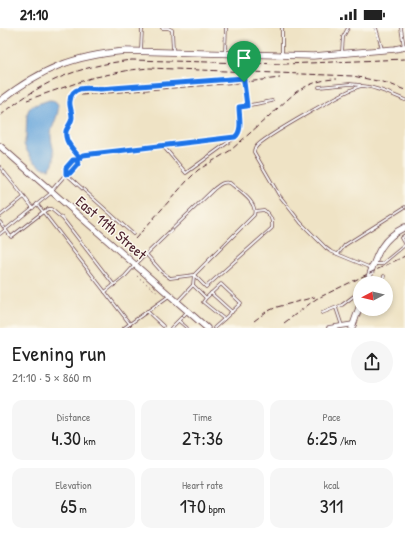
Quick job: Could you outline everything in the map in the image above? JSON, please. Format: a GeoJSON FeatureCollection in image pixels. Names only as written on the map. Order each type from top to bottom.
{"type":"FeatureCollection","features":[{"type":"Feature","properties":{"kind":"street"},"geometry":{"type":"LineString","coordinates":[[0,101],[42,72],[63,63],[103,54],[173,52],[313,56],[404,47]]}},
{"type":"Feature","properties":{"kind":"street","name":"East 11th Street"},"geometry":{"type":"LineString","coordinates":[[0,146],[207,328]]}},
{"type":"Feature","properties":{"kind":"street"},"geometry":{"type":"LineString","coordinates":[[369,276],[384,242],[395,232],[405,227]]}},
{"type":"Feature","properties":{"kind":"street"},"geometry":{"type":"LineString","coordinates":[[329,328],[353,326],[357,316]]}},
{"type":"Feature","properties":{"kind":"lane"},"geometry":{"type":"LineString","coordinates":[[141,52],[143,28]]}},
{"type":"Feature","properties":{"kind":"lane"},"geometry":{"type":"LineString","coordinates":[[162,28],[172,30],[173,52]]}},
{"type":"Feature","properties":{"kind":"lane"},"geometry":{"type":"LineString","coordinates":[[225,54],[226,28]]}},
{"type":"Feature","properties":{"kind":"lane"},"geometry":{"type":"LineString","coordinates":[[282,28],[282,55]]}},
{"type":"Feature","properties":{"kind":"lane"},"geometry":{"type":"LineString","coordinates":[[342,53],[342,37],[348,28]]}},
{"type":"Feature","properties":{"kind":"lane"},"geometry":{"type":"LineString","coordinates":[[376,28],[382,50]]}},
{"type":"Feature","properties":{"kind":"lane"},"geometry":{"type":"LineString","coordinates":[[401,28],[404,47]]}},
{"type":"Feature","properties":{"kind":"lane"},"geometry":{"type":"LineString","coordinates":[[80,158],[66,139],[66,132],[72,117],[70,102],[71,95],[77,89],[108,89],[244,78],[247,106]]}},
{"type":"Feature","properties":{"kind":"lane"},"geometry":{"type":"LineString","coordinates":[[320,87],[350,84],[384,91],[405,100]]}},
{"type":"Feature","properties":{"kind":"lane"},"geometry":{"type":"LineString","coordinates":[[361,86],[336,97],[282,128],[256,146],[254,152],[279,195],[301,223],[330,251],[373,266],[382,264],[405,245],[401,238],[405,235]]}},
{"type":"Feature","properties":{"kind":"lane"},"geometry":{"type":"LineString","coordinates":[[162,146],[186,173],[238,135],[240,130],[239,107],[272,101]]}},
{"type":"Feature","properties":{"kind":"lane"},"geometry":{"type":"LineString","coordinates":[[133,234],[66,174],[66,168],[73,160],[77,160],[83,155],[235,137]]}},
{"type":"Feature","properties":{"kind":"lane"},"geometry":{"type":"LineString","coordinates":[[0,234],[33,208],[66,174],[70,173],[78,164],[77,160]]}},
{"type":"Feature","properties":{"kind":"lane"},"geometry":{"type":"LineString","coordinates":[[0,167],[33,208]]}},
{"type":"Feature","properties":{"kind":"lane"},"geometry":{"type":"LineString","coordinates":[[105,292],[125,276],[135,264],[196,205],[222,183],[230,183],[252,202],[255,211],[254,215],[194,275],[170,278],[162,272],[146,254]]}},
{"type":"Feature","properties":{"kind":"lane"},"geometry":{"type":"LineString","coordinates":[[0,216],[24,197]]}},
{"type":"Feature","properties":{"kind":"lane"},"geometry":{"type":"LineString","coordinates":[[37,204],[130,324]]}},
{"type":"Feature","properties":{"kind":"lane"},"geometry":{"type":"LineString","coordinates":[[338,254],[345,246],[405,208]]}},
{"type":"Feature","properties":{"kind":"lane"},"geometry":{"type":"LineString","coordinates":[[0,222],[11,237],[43,212],[51,209],[63,219],[114,284]]}},
{"type":"Feature","properties":{"kind":"lane"},"geometry":{"type":"LineString","coordinates":[[194,275],[206,287],[272,228],[273,222],[271,216],[264,210],[255,211]]}},
{"type":"Feature","properties":{"kind":"lane"},"geometry":{"type":"LineString","coordinates":[[177,301],[193,284],[194,275]]}},
{"type":"Feature","properties":{"kind":"lane"},"geometry":{"type":"LineString","coordinates":[[193,284],[206,298]]}},
{"type":"Feature","properties":{"kind":"lane"},"geometry":{"type":"LineString","coordinates":[[214,328],[232,312],[241,303],[221,284],[203,302],[224,319]]}},
{"type":"Feature","properties":{"kind":"lane"},"geometry":{"type":"LineString","coordinates":[[211,293],[232,312]]}},
{"type":"Feature","properties":{"kind":"lane"},"geometry":{"type":"LineString","coordinates":[[124,328],[169,295]]}},
{"type":"Feature","properties":{"kind":"lane"},"geometry":{"type":"LineString","coordinates":[[322,313],[342,305],[353,297]]}},
{"type":"Feature","properties":{"kind":"lane"},"geometry":{"type":"LineString","coordinates":[[336,308],[342,326]]}},
{"type":"Feature","properties":{"kind":"lane"},"geometry":{"type":"LineString","coordinates":[[147,311],[163,326]]}},
{"type":"Feature","properties":{"kind":"lane"},"geometry":{"type":"LineString","coordinates":[[171,328],[188,312]]}},
{"type":"Feature","properties":{"kind":"lane"},"geometry":{"type":"LineString","coordinates":[[179,321],[187,328]]}},
{"type":"Feature","properties":{"kind":"path"},"geometry":{"type":"LineString","coordinates":[[127,249],[130,253]]}},
{"type":"Feature","properties":{"kind":"path"},"geometry":{"type":"LineString","coordinates":[[137,276],[158,293]]}},
{"type":"Feature","properties":{"kind":"water"},"geometry":{"type":"Polygon","coordinates":[[[49,100],[55,101],[58,108],[58,113],[51,133],[54,161],[49,169],[37,164],[24,144],[26,137],[27,114],[29,109],[32,106],[49,100]]]}},
{"type":"Feature","properties":{"kind":"railway"},"geometry":{"type":"LineString","coordinates":[[0,116],[30,93],[61,77],[94,66],[132,60],[285,64],[405,59]]}},
{"type":"Feature","properties":{"kind":"railway"},"geometry":{"type":"LineString","coordinates":[[27,100],[91,78],[130,70],[149,68],[353,76],[387,83],[405,90]]}},
{"type":"Feature","properties":{"kind":"railway"},"geometry":{"type":"LineString","coordinates":[[81,95],[237,83],[280,78]]}},
{"type":"Feature","properties":{"kind":"railway"},"geometry":{"type":"LineString","coordinates":[[135,239],[198,170],[231,150],[296,92],[316,82],[337,79]]}},
{"type":"Feature","properties":{"kind":"railway"},"geometry":{"type":"LineString","coordinates":[[284,323],[316,299],[405,256]]}},
{"type":"Feature","properties":{"kind":"railway"},"geometry":{"type":"LineString","coordinates":[[254,321],[266,312],[277,307],[315,297]]}},
{"type":"Feature","properties":{"kind":"route"},"geometry":{"type":"LineString","coordinates":[[244,82],[244,78],[100,89],[77,89],[71,95],[70,102],[72,117],[66,132],[66,139],[80,158],[73,160],[66,168],[66,174],[70,173],[78,164],[77,160],[80,158],[83,155],[235,137],[238,135],[240,130],[239,107],[247,106],[244,82]]}}]}
